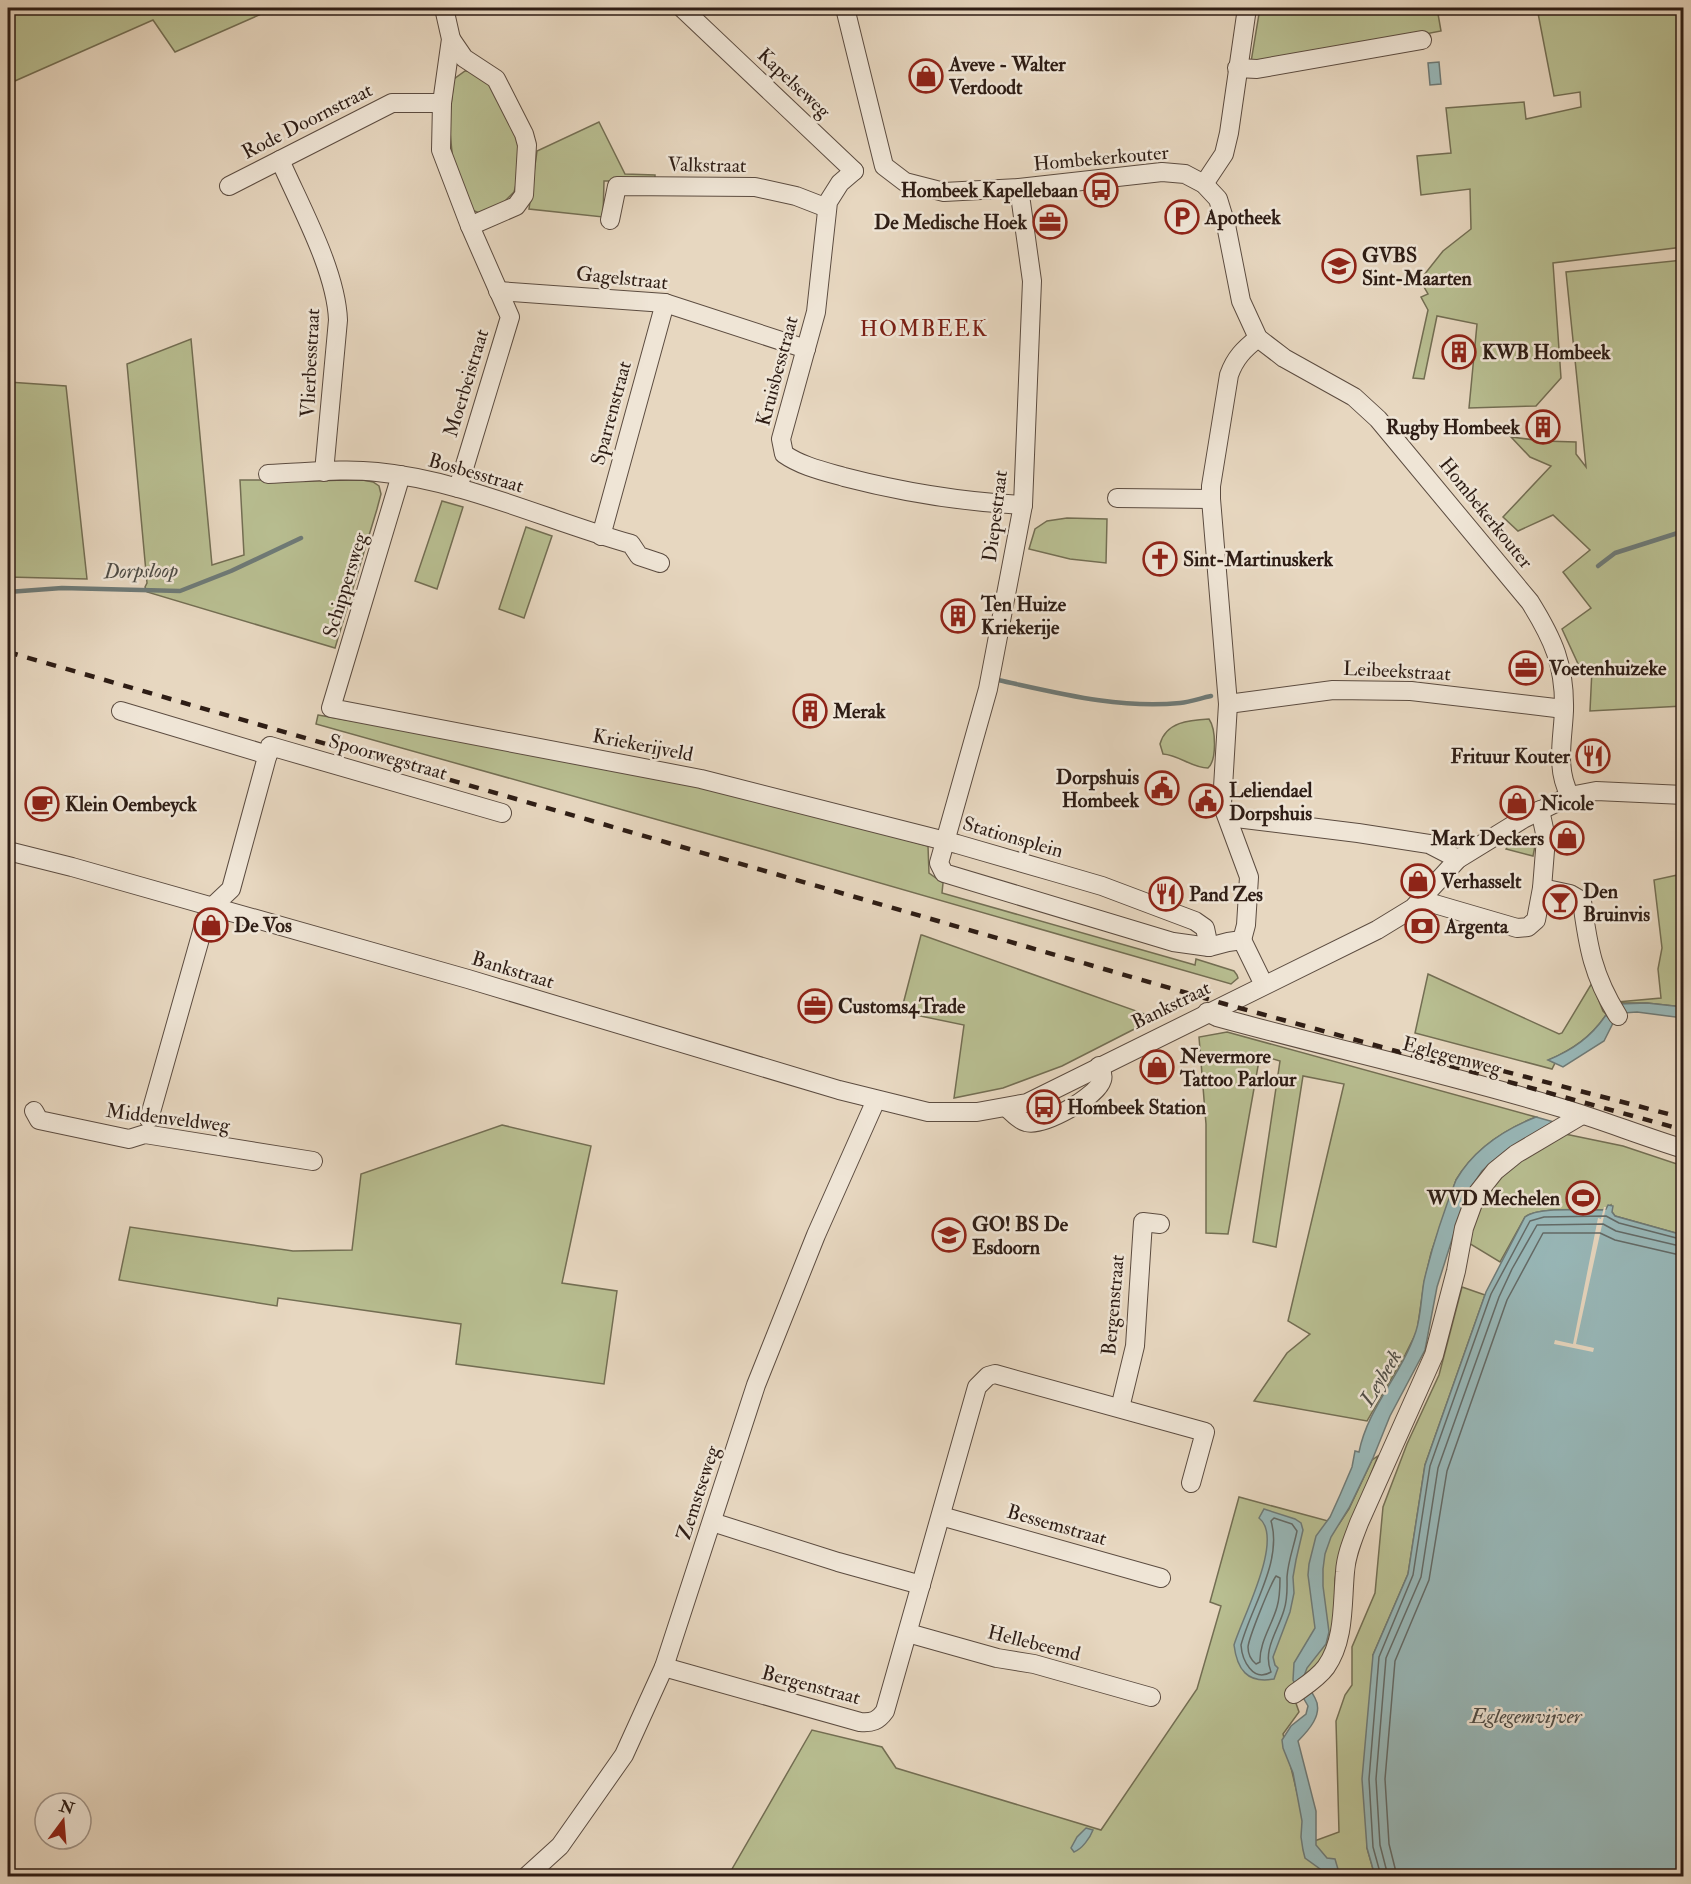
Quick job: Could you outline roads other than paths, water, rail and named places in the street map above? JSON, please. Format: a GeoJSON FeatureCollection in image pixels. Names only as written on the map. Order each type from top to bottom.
{"type":"FeatureCollection","features":[{"type":"Feature","properties":{"kind":"street","name":"Moerbeistraat"},"geometry":{"type":"LineString","coordinates":[[444,8],[451,39],[442,103],[441,150],[470,226],[510,317],[458,488]]}},
{"type":"Feature","properties":{"kind":"street","name":"Kapelseweg"},"geometry":{"type":"LineString","coordinates":[[682,8],[854,171]]}},
{"type":"Feature","properties":{"kind":"street"},"geometry":{"type":"LineString","coordinates":[[844,8],[884,166],[854,171]]}},
{"type":"Feature","properties":{"kind":"street"},"geometry":{"type":"LineString","coordinates":[[1247,8],[1224,154],[1204,184],[1218,199],[1222,209],[1241,301],[1257,338],[1241,351],[1233,362],[1229,375],[1211,499],[1228,704],[1222,804],[1249,877],[1246,925],[1242,940],[1264,985]]}},
{"type":"Feature","properties":{"kind":"street","name":"Moerbeistraat"},"geometry":{"type":"LineString","coordinates":[[451,39],[464,58],[496,79],[527,144],[524,195],[516,206],[470,226]]}},
{"type":"Feature","properties":{"kind":"street"},"geometry":{"type":"LineString","coordinates":[[1237,68],[1257,69],[1422,40]]}},
{"type":"Feature","properties":{"kind":"street","name":"Rode Doornstraat"},"geometry":{"type":"LineString","coordinates":[[229,186],[392,103],[442,103]]}},
{"type":"Feature","properties":{"kind":"street","name":"Vlierbesstraat"},"geometry":{"type":"LineString","coordinates":[[280,160],[320,253],[337,304],[338,320],[324,472]]}},
{"type":"Feature","properties":{"kind":"street","name":"Hombekerkouter"},"geometry":{"type":"LineString","coordinates":[[884,166],[905,182],[937,191],[1019,188],[1162,172],[1185,174],[1204,184]]}},
{"type":"Feature","properties":{"kind":"street","name":"Kruisbesstraat"},"geometry":{"type":"LineString","coordinates":[[854,171],[840,183],[828,202],[816,312],[781,439],[784,454],[794,461],[821,471],[867,483],[989,504],[1023,505]]}},
{"type":"Feature","properties":{"kind":"street","name":"Valkstraat"},"geometry":{"type":"LineString","coordinates":[[610,220],[617,186],[755,187],[796,196],[827,208]]}},
{"type":"Feature","properties":{"kind":"street","name":"Diepestraat"},"geometry":{"type":"LineString","coordinates":[[944,842],[988,688],[1023,505],[1032,280],[1019,188]]}},
{"type":"Feature","properties":{"kind":"street","name":"Gagelstraat"},"geometry":{"type":"LineString","coordinates":[[498,291],[665,303],[806,349]]}},
{"type":"Feature","properties":{"kind":"street","name":"Sparrenstraat"},"geometry":{"type":"LineString","coordinates":[[601,536],[665,303]]}},
{"type":"Feature","properties":{"kind":"street","name":"Hombekerkouter"},"geometry":{"type":"LineString","coordinates":[[1257,338],[1284,358],[1354,397],[1378,419],[1530,602],[1559,657],[1564,709],[1560,751],[1563,784],[1570,796]]}},
{"type":"Feature","properties":{"kind":"street","name":"Bosbesstraat"},"geometry":{"type":"LineString","coordinates":[[268,474],[375,471],[401,475],[458,488],[631,544],[639,555],[660,563]]}},
{"type":"Feature","properties":{"kind":"street","name":"Schippersweg"},"geometry":{"type":"LineString","coordinates":[[331,708],[401,475]]}},
{"type":"Feature","properties":{"kind":"street"},"geometry":{"type":"LineString","coordinates":[[1117,498],[1211,499]]}},
{"type":"Feature","properties":{"kind":"street","name":"Leibeekstraat"},"geometry":{"type":"LineString","coordinates":[[1228,704],[1333,690],[1411,691],[1564,709]]}},
{"type":"Feature","properties":{"kind":"street","name":"Kriekerijveld"},"geometry":{"type":"LineString","coordinates":[[331,708],[701,779],[944,842]]}},
{"type":"Feature","properties":{"kind":"street","name":"Spoorwegstraat"},"geometry":{"type":"LineString","coordinates":[[121,711],[268,755],[270,746],[502,813]]}},
{"type":"Feature","properties":{"kind":"street"},"geometry":{"type":"LineString","coordinates":[[212,907],[231,890],[268,755]]}},
{"type":"Feature","properties":{"kind":"street","name":"Bankstraat"},"geometry":{"type":"LineString","coordinates":[[8,851],[468,980],[876,1100],[928,1112],[977,1112],[1007,1107],[1018,1119],[1027,1123],[1036,1123],[1056,1116],[1079,1103],[1102,1082],[1103,1075],[1099,1066],[1377,930],[1413,908],[1458,859],[1540,810],[1570,796],[1596,791],[1683,795]]}},
{"type":"Feature","properties":{"kind":"street"},"geometry":{"type":"LineString","coordinates":[[1421,900],[1517,928],[1528,927],[1536,920],[1542,888],[1546,838],[1540,810]]}},
{"type":"Feature","properties":{"kind":"street"},"geometry":{"type":"LineString","coordinates":[[1228,817],[1429,844],[1458,859]]}},
{"type":"Feature","properties":{"kind":"street","name":"Stationsplein"},"geometry":{"type":"LineString","coordinates":[[1209,947],[1205,928],[1195,921],[1102,886],[944,842],[939,862],[944,873],[1166,940],[1209,947],[1242,940]]}},
{"type":"Feature","properties":{"kind":"street"},"geometry":{"type":"LineString","coordinates":[[1542,888],[1570,894],[1582,901],[1593,966],[1618,1016]]}},
{"type":"Feature","properties":{"kind":"street","name":"Middenveldweg"},"geometry":{"type":"LineString","coordinates":[[149,1119],[205,921],[212,907]]}},
{"type":"Feature","properties":{"kind":"street","name":"Eglegemweg"},"geometry":{"type":"LineString","coordinates":[[1208,1012],[1217,1017],[1300,1040],[1549,1105],[1683,1149]]}},
{"type":"Feature","properties":{"kind":"street","name":"Zemstseweg"},"geometry":{"type":"LineString","coordinates":[[528,1876],[560,1846],[624,1755],[664,1667],[756,1385],[816,1235],[876,1100]]}},
{"type":"Feature","properties":{"kind":"street","name":"Middenveldweg"},"geometry":{"type":"LineString","coordinates":[[34,1111],[39,1120],[129,1139],[145,1134],[313,1161]]}},
{"type":"Feature","properties":{"kind":"street"},"geometry":{"type":"LineString","coordinates":[[1294,1694],[1325,1669],[1332,1658],[1344,1608],[1345,1571],[1349,1549],[1434,1355],[1456,1271],[1464,1228],[1476,1195],[1495,1171],[1516,1154],[1582,1115]]}},
{"type":"Feature","properties":{"kind":"street","name":"Bergenstraat"},"geometry":{"type":"LineString","coordinates":[[1120,1408],[1135,1346],[1143,1222],[1160,1224]]}},
{"type":"Feature","properties":{"kind":"street","name":"Bergenstraat"},"geometry":{"type":"LineString","coordinates":[[664,1667],[850,1719],[871,1723],[879,1719],[885,1711],[977,1387],[988,1376],[995,1374],[1205,1432],[1191,1483]]}},
{"type":"Feature","properties":{"kind":"street","name":"Bessemstraat"},"geometry":{"type":"LineString","coordinates":[[941,1516],[1161,1578]]}},
{"type":"Feature","properties":{"kind":"street"},"geometry":{"type":"LineString","coordinates":[[712,1522],[838,1562],[921,1585]]}},
{"type":"Feature","properties":{"kind":"street","name":"Hellebeemd"},"geometry":{"type":"LineString","coordinates":[[908,1633],[997,1658],[1034,1664],[1151,1697]]}},
{"type":"Feature","properties":{"kind":"water"},"geometry":{"type":"Polygon","coordinates":[[[1439,62],[1441,84],[1430,85],[1428,63],[1439,62]]]}},
{"type":"Feature","properties":{"kind":"water"},"geometry":{"type":"Polygon","coordinates":[[[1647,1003],[1683,1007],[1683,1018],[1637,1012],[1623,1013],[1619,1004],[1647,1003]]]}},
{"type":"Feature","properties":{"kind":"water"},"geometry":{"type":"Polygon","coordinates":[[[1606,1015],[1613,1023],[1604,1041],[1563,1067],[1548,1060],[1581,1042],[1606,1015]]]}},
{"type":"Feature","properties":{"kind":"water"},"geometry":{"type":"Polygon","coordinates":[[[1536,1117],[1554,1122],[1493,1161],[1482,1171],[1466,1195],[1437,1287],[1425,1350],[1390,1416],[1373,1458],[1349,1508],[1331,1537],[1325,1554],[1323,1586],[1329,1632],[1326,1644],[1307,1668],[1304,1676],[1318,1710],[1314,1722],[1298,1741],[1316,1811],[1316,1845],[1327,1858],[1335,1859],[1340,1876],[1322,1876],[1320,1869],[1305,1858],[1301,1837],[1302,1821],[1293,1773],[1282,1740],[1291,1726],[1306,1714],[1308,1706],[1293,1680],[1294,1663],[1315,1628],[1308,1575],[1316,1536],[1330,1517],[1352,1467],[1355,1451],[1359,1452],[1363,1436],[1377,1405],[1410,1347],[1418,1325],[1424,1281],[1442,1217],[1456,1180],[1471,1159],[1490,1142],[1536,1117]]]}},
{"type":"Feature","properties":{"kind":"water","name":"Eglegemvijver"},"geometry":{"type":"Polygon","coordinates":[[[1608,1205],[1613,1206],[1612,1212],[1615,1216],[1683,1235],[1683,1876],[1375,1876],[1367,1848],[1362,1779],[1373,1655],[1408,1574],[1425,1465],[1486,1292],[1525,1217],[1540,1211],[1551,1210],[1602,1210],[1608,1205]]]}},
{"type":"Feature","properties":{"kind":"water"},"geometry":{"type":"Polygon","coordinates":[[[1264,1509],[1295,1519],[1301,1523],[1303,1530],[1293,1577],[1294,1593],[1290,1612],[1273,1657],[1278,1668],[1274,1679],[1265,1680],[1250,1677],[1245,1673],[1235,1654],[1234,1645],[1265,1560],[1266,1528],[1259,1518],[1264,1509]]]}},
{"type":"Feature","properties":{"kind":"water"},"geometry":{"type":"Polygon","coordinates":[[[1086,1828],[1093,1830],[1092,1833],[1083,1846],[1074,1852],[1071,1848],[1086,1828]]]}},
{"type":"Feature","properties":{"kind":"waterway","name":"Dorpsloop"},"geometry":{"type":"LineString","coordinates":[[1598,566],[1615,553],[1684,531]]}},
{"type":"Feature","properties":{"kind":"waterway","name":"Dorpsloop"},"geometry":{"type":"LineString","coordinates":[[8,592],[62,588],[180,591],[231,571],[301,538]]}},
{"type":"Feature","properties":{"kind":"waterway","name":"Dorpsloop"},"geometry":{"type":"LineString","coordinates":[[998,680],[1088,699],[1134,704],[1180,703],[1211,696]]}},
{"type":"Feature","properties":{"kind":"railway"},"geometry":{"type":"LineString","coordinates":[[8,652],[1225,1004],[1684,1130]]}},
{"type":"Feature","properties":{"kind":"railway"},"geometry":{"type":"LineString","coordinates":[[1426,1051],[1684,1118]]}},
{"type":"Feature","properties":{"kind":"place","name":"Aveve - Walter Verdoodt"},"geometry":{"type":"Point","coordinates":[926,76]}},
{"type":"Feature","properties":{"kind":"place","name":"Hombeek Kapellebaan"},"geometry":{"type":"Point","coordinates":[1101,190]}},
{"type":"Feature","properties":{"kind":"place","name":"Apotheek"},"geometry":{"type":"Point","coordinates":[1182,217]}},
{"type":"Feature","properties":{"kind":"place","name":"De Medische Hoek"},"geometry":{"type":"Point","coordinates":[1050,222]}},
{"type":"Feature","properties":{"kind":"place","name":"GVBS Sint-Maarten"},"geometry":{"type":"Point","coordinates":[1339,266]}},
{"type":"Feature","properties":{"kind":"place","name":"KWB Hombeek"},"geometry":{"type":"Point","coordinates":[1459,352]}},
{"type":"Feature","properties":{"kind":"place","name":"Rugby Hombeek"},"geometry":{"type":"Point","coordinates":[1543,427]}},
{"type":"Feature","properties":{"kind":"place","name":"Sint-Martinuskerk"},"geometry":{"type":"Point","coordinates":[1160,559]}},
{"type":"Feature","properties":{"kind":"place","name":"Ten Huize Kriekerije"},"geometry":{"type":"Point","coordinates":[958,616]}},
{"type":"Feature","properties":{"kind":"place","name":"Voetenhuizeke"},"geometry":{"type":"Point","coordinates":[1526,668]}},
{"type":"Feature","properties":{"kind":"place","name":"Merak"},"geometry":{"type":"Point","coordinates":[810,711]}},
{"type":"Feature","properties":{"kind":"place","name":"Frituur Kouter"},"geometry":{"type":"Point","coordinates":[1593,756]}},
{"type":"Feature","properties":{"kind":"place","name":"Dorpshuis Hombeek"},"geometry":{"type":"Point","coordinates":[1162,788]}},
{"type":"Feature","properties":{"kind":"place","name":"Leliendael Dorpshuis"},"geometry":{"type":"Point","coordinates":[1206,801]}},
{"type":"Feature","properties":{"kind":"place","name":"Nicole"},"geometry":{"type":"Point","coordinates":[1517,803]}},
{"type":"Feature","properties":{"kind":"place","name":"Klein Oembeyck"},"geometry":{"type":"Point","coordinates":[42,804]}},
{"type":"Feature","properties":{"kind":"place","name":"Mark Deckers"},"geometry":{"type":"Point","coordinates":[1567,838]}},
{"type":"Feature","properties":{"kind":"place","name":"Verhasselt"},"geometry":{"type":"Point","coordinates":[1418,881]}},
{"type":"Feature","properties":{"kind":"place","name":"Pand Zes"},"geometry":{"type":"Point","coordinates":[1166,894]}},
{"type":"Feature","properties":{"kind":"place","name":"Den Bruinvis"},"geometry":{"type":"Point","coordinates":[1560,902]}},
{"type":"Feature","properties":{"kind":"place","name":"De Vos"},"geometry":{"type":"Point","coordinates":[211,925]}},
{"type":"Feature","properties":{"kind":"place","name":"Argenta"},"geometry":{"type":"Point","coordinates":[1422,926]}},
{"type":"Feature","properties":{"kind":"place","name":"Customs4Trade"},"geometry":{"type":"Point","coordinates":[815,1006]}},
{"type":"Feature","properties":{"kind":"place","name":"Nevermore Tattoo Parlour"},"geometry":{"type":"Point","coordinates":[1157,1067]}},
{"type":"Feature","properties":{"kind":"place","name":"Hombeek Station"},"geometry":{"type":"Point","coordinates":[1044,1107]}},
{"type":"Feature","properties":{"kind":"place","name":"WVD Mechelen"},"geometry":{"type":"Point","coordinates":[1583,1198]}},
{"type":"Feature","properties":{"kind":"place","name":"GO! BS De Esdoorn"},"geometry":{"type":"Point","coordinates":[949,1235]}},
{"type":"Feature","properties":{"kind":"district","name":"HOMBEEK"},"geometry":{"type":"Point","coordinates":[924,329]}},
{"type":"Feature","properties":{"kind":"water label","name":"Leybeek"},"geometry":{"type":"Point","coordinates":[1381,1378]}}]}
